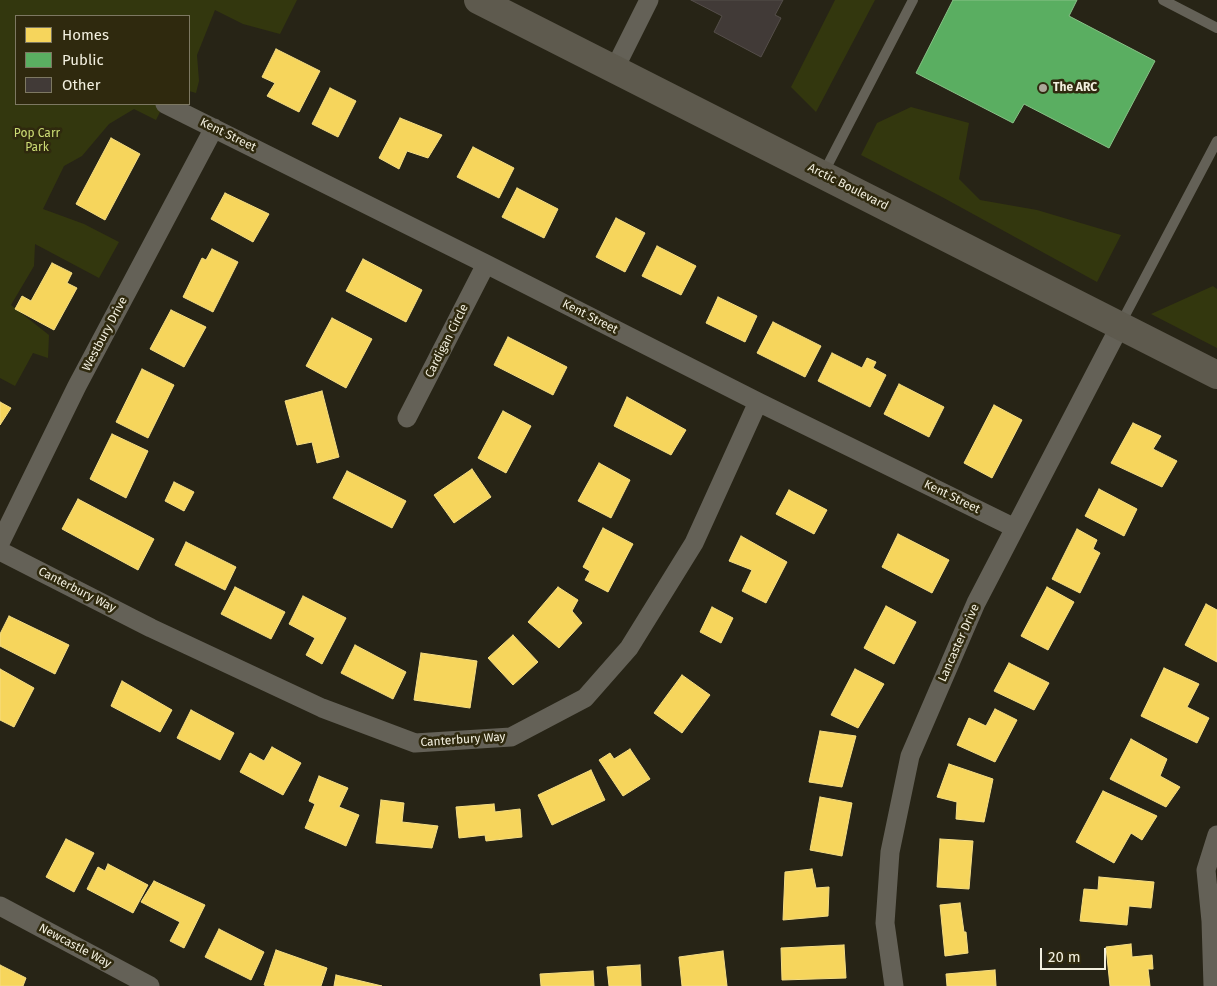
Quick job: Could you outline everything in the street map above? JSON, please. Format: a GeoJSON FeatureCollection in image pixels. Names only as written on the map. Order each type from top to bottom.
{"type":"FeatureCollection","features":[{"type":"Feature","properties":{"kind":"main road","name":"Arctic Boulevard"},"geometry":{"type":"LineString","coordinates":[[478,0],[1217,375]]}},
{"type":"Feature","properties":{"kind":"street"},"geometry":{"type":"LineString","coordinates":[[614,70],[649,0]]}},
{"type":"Feature","properties":{"kind":"street","name":"Kent Street"},"geometry":{"type":"LineString","coordinates":[[166,105],[758,402],[1016,528]]}},
{"type":"Feature","properties":{"kind":"street","name":"Westbury Drive"},"geometry":{"type":"LineString","coordinates":[[0,543],[77,386],[214,128]]}},
{"type":"Feature","properties":{"kind":"street","name":"Cardigan Circle"},"geometry":{"type":"LineString","coordinates":[[407,418],[486,264]]}},
{"type":"Feature","properties":{"kind":"street","name":"Lancaster Drive"},"geometry":{"type":"LineString","coordinates":[[894,986],[885,922],[886,905],[890,852],[910,756],[976,603],[1120,326]]}},
{"type":"Feature","properties":{"kind":"street","name":"Canterbury Way"},"geometry":{"type":"LineString","coordinates":[[0,551],[151,628],[322,708],[415,743],[511,737],[585,698],[629,648],[694,543],[758,402]]}},
{"type":"Feature","properties":{"kind":"street"},"geometry":{"type":"LineString","coordinates":[[1213,986],[1211,921],[1206,870],[1217,836]]}},
{"type":"Feature","properties":{"kind":"street","name":"Newcastle Way"},"geometry":{"type":"LineString","coordinates":[[0,906],[150,986]]}},
{"type":"Feature","properties":{"kind":"lane"},"geometry":{"type":"LineString","coordinates":[[823,174],[913,0]]}},
{"type":"Feature","properties":{"kind":"lane"},"geometry":{"type":"LineString","coordinates":[[1163,0],[1217,28]]}},
{"type":"Feature","properties":{"kind":"lane"},"geometry":{"type":"LineString","coordinates":[[1120,326],[1217,141]]}},
{"type":"Feature","properties":{"kind":"green space","name":"Pop Carr Park"},"geometry":{"type":"Polygon","coordinates":[[[0,0],[297,0],[280,34],[243,24],[215,10],[197,55],[199,81],[196,93],[190,91],[190,15],[15,15],[15,105],[164,105],[156,120],[134,109],[109,124],[82,156],[64,166],[43,209],[84,224],[119,242],[99,278],[35,244],[34,266],[11,305],[49,335],[48,358],[33,353],[15,386],[0,378],[0,0]]]}},
{"type":"Feature","properties":{"kind":"green space"},"geometry":{"type":"Polygon","coordinates":[[[835,0],[875,0],[816,112],[791,87],[835,0]]]}},
{"type":"Feature","properties":{"kind":"green space"},"geometry":{"type":"Polygon","coordinates":[[[911,107],[969,123],[959,179],[980,200],[1037,210],[1121,235],[1097,282],[861,155],[877,123],[911,107]]]}},
{"type":"Feature","properties":{"kind":"green space"},"geometry":{"type":"Polygon","coordinates":[[[1213,286],[1217,289],[1217,348],[1151,314],[1213,286]]]}},
{"type":"Feature","properties":{"kind":"building: Homes"},"geometry":{"type":"Polygon","coordinates":[[[276,49],[320,71],[299,112],[267,96],[275,83],[262,77],[276,49]]]}},
{"type":"Feature","properties":{"kind":"building: Homes"},"geometry":{"type":"Polygon","coordinates":[[[330,88],[356,101],[338,137],[312,124],[330,88]]]}},
{"type":"Feature","properties":{"kind":"building: Homes"},"geometry":{"type":"Polygon","coordinates":[[[400,118],[442,135],[428,158],[407,151],[399,169],[379,158],[400,118]]]}},
{"type":"Feature","properties":{"kind":"building: Homes"},"geometry":{"type":"Polygon","coordinates":[[[111,138],[140,154],[105,220],[76,204],[111,138]]]}},
{"type":"Feature","properties":{"kind":"building: Homes"},"geometry":{"type":"Polygon","coordinates":[[[473,147],[514,168],[499,198],[457,177],[473,147]]]}},
{"type":"Feature","properties":{"kind":"building: Homes"},"geometry":{"type":"Polygon","coordinates":[[[517,188],[558,209],[544,238],[502,217],[517,188]]]}},
{"type":"Feature","properties":{"kind":"building: Homes"},"geometry":{"type":"Polygon","coordinates":[[[225,193],[269,214],[253,242],[211,219],[225,193]]]}},
{"type":"Feature","properties":{"kind":"building: Homes"},"geometry":{"type":"Polygon","coordinates":[[[616,218],[645,233],[625,272],[596,257],[616,218]]]}},
{"type":"Feature","properties":{"kind":"building: Homes"},"geometry":{"type":"Polygon","coordinates":[[[657,246],[696,266],[681,295],[642,276],[657,246]]]}},
{"type":"Feature","properties":{"kind":"building: Homes"},"geometry":{"type":"Polygon","coordinates":[[[212,249],[238,262],[213,312],[183,297],[202,258],[206,260],[212,249]]]}},
{"type":"Feature","properties":{"kind":"building: Homes"},"geometry":{"type":"Polygon","coordinates":[[[363,259],[422,290],[406,322],[346,291],[363,259]]]}},
{"type":"Feature","properties":{"kind":"building: Homes"},"geometry":{"type":"Polygon","coordinates":[[[52,263],[72,273],[67,283],[77,288],[54,330],[15,309],[22,296],[31,301],[52,263]]]}},
{"type":"Feature","properties":{"kind":"building: Homes"},"geometry":{"type":"Polygon","coordinates":[[[718,297],[757,316],[745,342],[706,323],[718,297]]]}},
{"type":"Feature","properties":{"kind":"building: Homes"},"geometry":{"type":"Polygon","coordinates":[[[171,310],[206,327],[184,367],[150,349],[171,310]]]}},
{"type":"Feature","properties":{"kind":"building: Homes"},"geometry":{"type":"Polygon","coordinates":[[[332,318],[372,339],[346,388],[306,366],[332,318]]]}},
{"type":"Feature","properties":{"kind":"building: Homes"},"geometry":{"type":"Polygon","coordinates":[[[773,322],[821,346],[805,377],[757,353],[773,322]]]}},
{"type":"Feature","properties":{"kind":"building: Homes"},"geometry":{"type":"Polygon","coordinates":[[[508,337],[567,367],[553,395],[494,365],[508,337]]]}},
{"type":"Feature","properties":{"kind":"building: Homes"},"geometry":{"type":"Polygon","coordinates":[[[832,353],[862,368],[867,358],[876,362],[873,368],[886,375],[870,407],[818,381],[832,353]]]}},
{"type":"Feature","properties":{"kind":"building: Homes"},"geometry":{"type":"Polygon","coordinates":[[[142,369],[174,385],[148,438],[116,422],[142,369]]]}},
{"type":"Feature","properties":{"kind":"building: Homes"},"geometry":{"type":"Polygon","coordinates":[[[899,384],[944,407],[929,437],[884,414],[899,384]]]}},
{"type":"Feature","properties":{"kind":"building: Homes"},"geometry":{"type":"Polygon","coordinates":[[[322,391],[339,457],[317,463],[312,442],[297,445],[285,401],[322,391]]]}},
{"type":"Feature","properties":{"kind":"building: Homes"},"geometry":{"type":"Polygon","coordinates":[[[627,397],[686,430],[671,455],[614,426],[627,397]]]}},
{"type":"Feature","properties":{"kind":"building: Homes"},"geometry":{"type":"Polygon","coordinates":[[[0,402],[11,408],[0,425],[0,402]]]}},
{"type":"Feature","properties":{"kind":"building: Homes"},"geometry":{"type":"Polygon","coordinates":[[[994,405],[1022,420],[992,478],[964,463],[994,405]]]}},
{"type":"Feature","properties":{"kind":"building: Homes"},"geometry":{"type":"Polygon","coordinates":[[[503,411],[531,426],[506,473],[478,458],[503,411]]]}},
{"type":"Feature","properties":{"kind":"building: Homes"},"geometry":{"type":"Polygon","coordinates":[[[1133,423],[1161,436],[1153,449],[1177,461],[1162,487],[1111,463],[1133,423]]]}},
{"type":"Feature","properties":{"kind":"building: Homes"},"geometry":{"type":"Polygon","coordinates":[[[112,434],[148,451],[126,498],[90,479],[112,434]]]}},
{"type":"Feature","properties":{"kind":"building: Homes"},"geometry":{"type":"Polygon","coordinates":[[[599,463],[630,480],[611,518],[578,501],[599,463]]]}},
{"type":"Feature","properties":{"kind":"building: Homes"},"geometry":{"type":"Polygon","coordinates":[[[472,469],[491,497],[454,523],[434,495],[472,469]]]}},
{"type":"Feature","properties":{"kind":"building: Homes"},"geometry":{"type":"Polygon","coordinates":[[[347,471],[406,501],[392,528],[333,498],[347,471]]]}},
{"type":"Feature","properties":{"kind":"building: Homes"},"geometry":{"type":"Polygon","coordinates":[[[174,482],[194,492],[184,511],[165,501],[174,482]]]}},
{"type":"Feature","properties":{"kind":"building: Homes"},"geometry":{"type":"Polygon","coordinates":[[[1099,489],[1137,509],[1124,536],[1085,516],[1099,489]]]}},
{"type":"Feature","properties":{"kind":"building: Homes"},"geometry":{"type":"Polygon","coordinates":[[[789,490],[827,510],[814,534],[776,514],[789,490]]]}},
{"type":"Feature","properties":{"kind":"building: Homes"},"geometry":{"type":"Polygon","coordinates":[[[78,499],[154,539],[138,570],[62,529],[78,499]]]}},
{"type":"Feature","properties":{"kind":"building: Homes"},"geometry":{"type":"Polygon","coordinates":[[[603,528],[633,544],[608,592],[585,580],[590,571],[583,567],[603,528]]]}},
{"type":"Feature","properties":{"kind":"building: Homes"},"geometry":{"type":"Polygon","coordinates":[[[1077,529],[1097,540],[1093,549],[1100,553],[1080,593],[1052,579],[1077,529]]]}},
{"type":"Feature","properties":{"kind":"building: Homes"},"geometry":{"type":"Polygon","coordinates":[[[898,534],[949,560],[932,593],[882,567],[898,534]]]}},
{"type":"Feature","properties":{"kind":"building: Homes"},"geometry":{"type":"Polygon","coordinates":[[[741,536],[787,562],[766,603],[742,591],[752,570],[729,561],[741,536]]]}},
{"type":"Feature","properties":{"kind":"building: Homes"},"geometry":{"type":"Polygon","coordinates":[[[186,542],[236,567],[225,590],[175,565],[186,542]]]}},
{"type":"Feature","properties":{"kind":"building: Homes"},"geometry":{"type":"Polygon","coordinates":[[[235,587],[285,612],[271,639],[221,614],[235,587]]]}},
{"type":"Feature","properties":{"kind":"building: Homes"},"geometry":{"type":"Polygon","coordinates":[[[558,587],[578,600],[572,611],[582,623],[559,648],[528,622],[558,587]]]}},
{"type":"Feature","properties":{"kind":"building: Homes"},"geometry":{"type":"Polygon","coordinates":[[[1047,587],[1074,602],[1048,650],[1021,636],[1047,587]]]}},
{"type":"Feature","properties":{"kind":"building: Homes"},"geometry":{"type":"Polygon","coordinates":[[[303,596],[346,618],[322,664],[306,655],[315,638],[289,624],[303,596]]]}},
{"type":"Feature","properties":{"kind":"building: Homes"},"geometry":{"type":"Polygon","coordinates":[[[1206,604],[1217,610],[1217,662],[1185,645],[1206,604]]]}},
{"type":"Feature","properties":{"kind":"building: Homes"},"geometry":{"type":"Polygon","coordinates":[[[886,606],[916,622],[894,664],[864,648],[886,606]]]}},
{"type":"Feature","properties":{"kind":"building: Homes"},"geometry":{"type":"Polygon","coordinates":[[[712,607],[733,618],[721,643],[700,632],[712,607]]]}},
{"type":"Feature","properties":{"kind":"building: Homes"},"geometry":{"type":"Polygon","coordinates":[[[9,616],[69,645],[55,674],[0,646],[0,634],[9,616]]]}},
{"type":"Feature","properties":{"kind":"building: Homes"},"geometry":{"type":"Polygon","coordinates":[[[513,635],[538,662],[513,685],[488,658],[513,635]]]}},
{"type":"Feature","properties":{"kind":"building: Homes"},"geometry":{"type":"Polygon","coordinates":[[[355,645],[406,672],[393,699],[341,673],[355,645]]]}},
{"type":"Feature","properties":{"kind":"building: Homes"},"geometry":{"type":"Polygon","coordinates":[[[421,653],[477,661],[470,708],[414,700],[421,653]]]}},
{"type":"Feature","properties":{"kind":"building: Homes"},"geometry":{"type":"Polygon","coordinates":[[[1009,663],[1049,683],[1034,710],[994,691],[1009,663]]]}},
{"type":"Feature","properties":{"kind":"building: Homes"},"geometry":{"type":"Polygon","coordinates":[[[1164,668],[1199,684],[1187,707],[1209,718],[1197,743],[1141,716],[1164,668]]]}},
{"type":"Feature","properties":{"kind":"building: Homes"},"geometry":{"type":"Polygon","coordinates":[[[0,669],[34,688],[14,727],[0,720],[0,669]]]}},
{"type":"Feature","properties":{"kind":"building: Homes"},"geometry":{"type":"Polygon","coordinates":[[[855,669],[884,684],[858,728],[831,715],[855,669]]]}},
{"type":"Feature","properties":{"kind":"building: Homes"},"geometry":{"type":"Polygon","coordinates":[[[682,675],[710,695],[682,733],[654,713],[682,675]]]}},
{"type":"Feature","properties":{"kind":"building: Homes"},"geometry":{"type":"Polygon","coordinates":[[[122,681],[172,710],[160,732],[111,706],[122,681]]]}},
{"type":"Feature","properties":{"kind":"building: Homes"},"geometry":{"type":"Polygon","coordinates":[[[995,709],[1017,720],[995,762],[957,745],[969,718],[986,726],[995,709]]]}},
{"type":"Feature","properties":{"kind":"building: Homes"},"geometry":{"type":"Polygon","coordinates":[[[191,710],[234,733],[220,760],[177,738],[191,710]]]}},
{"type":"Feature","properties":{"kind":"building: Homes"},"geometry":{"type":"Polygon","coordinates":[[[820,731],[856,736],[842,787],[809,782],[820,731]]]}},
{"type":"Feature","properties":{"kind":"building: Homes"},"geometry":{"type":"Polygon","coordinates":[[[1131,739],[1167,759],[1160,776],[1180,787],[1166,807],[1110,779],[1131,739]]]}},
{"type":"Feature","properties":{"kind":"building: Homes"},"geometry":{"type":"Polygon","coordinates":[[[272,747],[301,763],[283,795],[240,772],[250,753],[264,761],[272,747]]]}},
{"type":"Feature","properties":{"kind":"building: Homes"},"geometry":{"type":"Polygon","coordinates":[[[630,749],[650,779],[623,796],[599,760],[610,753],[614,759],[630,749]]]}},
{"type":"Feature","properties":{"kind":"building: Homes"},"geometry":{"type":"Polygon","coordinates":[[[949,764],[993,779],[984,822],[956,819],[957,802],[937,797],[949,764]]]}},
{"type":"Feature","properties":{"kind":"building: Homes"},"geometry":{"type":"Polygon","coordinates":[[[591,770],[605,800],[552,825],[538,795],[591,770]]]}},
{"type":"Feature","properties":{"kind":"building: Homes"},"geometry":{"type":"Polygon","coordinates":[[[319,776],[348,788],[339,807],[359,815],[346,846],[305,828],[315,804],[309,801],[319,776]]]}},
{"type":"Feature","properties":{"kind":"building: Homes"},"geometry":{"type":"Polygon","coordinates":[[[1103,791],[1157,816],[1142,840],[1131,833],[1114,863],[1076,842],[1103,791]]]}},
{"type":"Feature","properties":{"kind":"building: Homes"},"geometry":{"type":"Polygon","coordinates":[[[820,797],[852,803],[842,856],[810,850],[820,797]]]}},
{"type":"Feature","properties":{"kind":"building: Homes"},"geometry":{"type":"Polygon","coordinates":[[[381,800],[404,803],[402,822],[438,826],[432,848],[376,843],[381,800]]]}},
{"type":"Feature","properties":{"kind":"building: Homes"},"geometry":{"type":"Polygon","coordinates":[[[494,804],[495,812],[520,809],[522,837],[486,841],[485,835],[459,838],[456,807],[494,804]]]}},
{"type":"Feature","properties":{"kind":"building: Homes"},"geometry":{"type":"Polygon","coordinates":[[[66,839],[94,853],[74,892],[46,877],[66,839]]]}},
{"type":"Feature","properties":{"kind":"building: Homes"},"geometry":{"type":"Polygon","coordinates":[[[940,839],[973,841],[969,889],[937,887],[940,839]]]}},
{"type":"Feature","properties":{"kind":"building: Homes"},"geometry":{"type":"Polygon","coordinates":[[[108,864],[148,885],[133,913],[87,889],[98,867],[105,871],[108,864]]]}},
{"type":"Feature","properties":{"kind":"building: Homes"},"geometry":{"type":"Polygon","coordinates":[[[812,869],[816,888],[829,887],[828,916],[783,920],[785,872],[812,869]]]}},
{"type":"Feature","properties":{"kind":"building: Homes"},"geometry":{"type":"Polygon","coordinates":[[[1099,877],[1154,882],[1151,908],[1129,906],[1127,925],[1080,921],[1084,889],[1098,890],[1099,877]]]}},
{"type":"Feature","properties":{"kind":"building: Homes"},"geometry":{"type":"Polygon","coordinates":[[[154,881],[205,905],[184,948],[170,941],[180,922],[141,902],[154,881]]]}},
{"type":"Feature","properties":{"kind":"building: Homes"},"geometry":{"type":"Polygon","coordinates":[[[960,903],[968,953],[945,956],[940,905],[960,903]]]}},
{"type":"Feature","properties":{"kind":"building: Homes"},"geometry":{"type":"Polygon","coordinates":[[[219,929],[264,952],[251,980],[205,957],[219,929]]]}},
{"type":"Feature","properties":{"kind":"building: Homes"},"geometry":{"type":"Polygon","coordinates":[[[1131,944],[1132,957],[1152,955],[1153,969],[1148,969],[1150,986],[1110,986],[1106,947],[1131,944]]]}},
{"type":"Feature","properties":{"kind":"building: Homes"},"geometry":{"type":"Polygon","coordinates":[[[844,945],[846,978],[782,980],[781,948],[844,945]]]}},
{"type":"Feature","properties":{"kind":"building: Homes"},"geometry":{"type":"Polygon","coordinates":[[[276,950],[327,968],[321,986],[264,985],[276,950]]]}},
{"type":"Feature","properties":{"kind":"building: Homes"},"geometry":{"type":"Polygon","coordinates":[[[723,951],[727,986],[682,986],[679,957],[723,951]]]}},
{"type":"Feature","properties":{"kind":"building: Homes"},"geometry":{"type":"Polygon","coordinates":[[[0,965],[26,978],[23,986],[0,986],[0,965]]]}},
{"type":"Feature","properties":{"kind":"building: Homes"},"geometry":{"type":"Polygon","coordinates":[[[640,965],[641,986],[609,986],[607,967],[640,965]]]}},
{"type":"Feature","properties":{"kind":"building: Homes"},"geometry":{"type":"Polygon","coordinates":[[[995,970],[996,986],[947,986],[946,974],[995,970]]]}},
{"type":"Feature","properties":{"kind":"building: Homes"},"geometry":{"type":"Polygon","coordinates":[[[593,971],[594,986],[541,986],[540,974],[593,971]]]}},
{"type":"Feature","properties":{"kind":"building: Homes"},"geometry":{"type":"Polygon","coordinates":[[[336,975],[382,986],[334,986],[336,975]]]}},
{"type":"Feature","properties":{"kind":"building: Public","name":"The ARC"},"geometry":{"type":"Polygon","coordinates":[[[953,0],[1077,0],[1069,16],[1155,61],[1109,148],[1024,104],[1013,123],[916,73],[953,0]]]}},
{"type":"Feature","properties":{"kind":"building: Other"},"geometry":{"type":"Polygon","coordinates":[[[691,0],[783,0],[775,15],[781,18],[761,57],[714,32],[722,16],[691,0]]]}},
{"type":"Feature","properties":{"kind":"place","name":"The ARC"},"geometry":{"type":"Point","coordinates":[1043,88]}}]}
